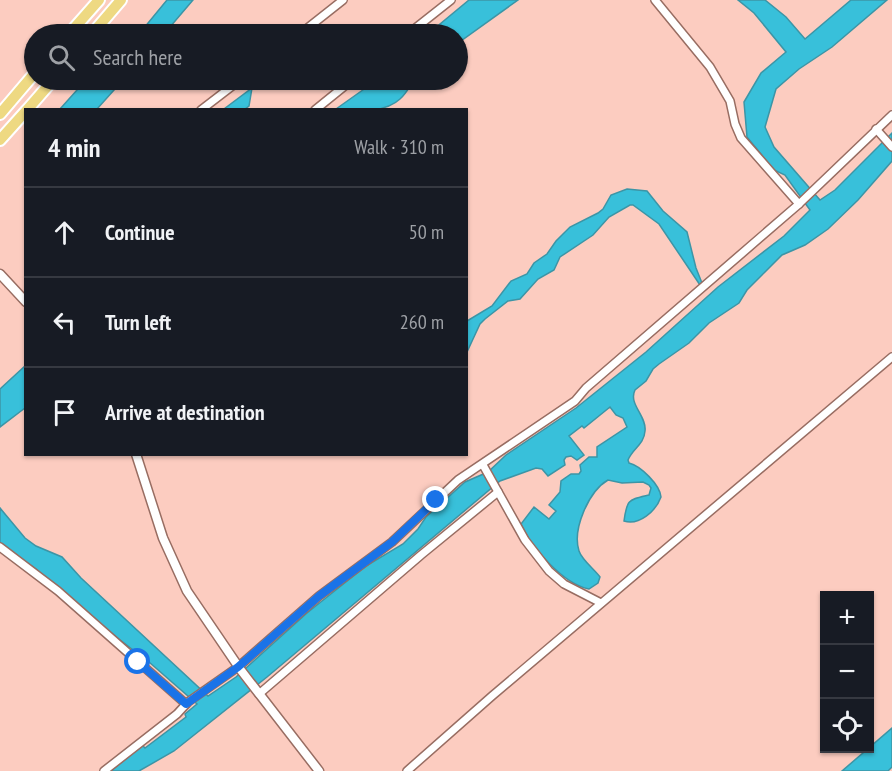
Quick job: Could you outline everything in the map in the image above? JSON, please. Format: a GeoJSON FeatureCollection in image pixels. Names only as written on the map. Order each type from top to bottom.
{"type":"FeatureCollection","features":[{"type":"Feature","properties":{"kind":"main road"},"geometry":{"type":"LineString","coordinates":[[78,24],[99,0]]}},
{"type":"Feature","properties":{"kind":"main road"},"geometry":{"type":"LineString","coordinates":[[101,24],[122,0]]}},
{"type":"Feature","properties":{"kind":"main road"},"geometry":{"type":"LineString","coordinates":[[0,114],[24,86]]}},
{"type":"Feature","properties":{"kind":"main road"},"geometry":{"type":"LineString","coordinates":[[26,108],[43,90]]}},
{"type":"Feature","properties":{"kind":"main road"},"geometry":{"type":"LineString","coordinates":[[0,140],[24,110]]}},
{"type":"Feature","properties":{"kind":"street"},"geometry":{"type":"LineString","coordinates":[[313,24],[343,0]]}},
{"type":"Feature","properties":{"kind":"street"},"geometry":{"type":"LineString","coordinates":[[421,24],[451,0]]}},
{"type":"Feature","properties":{"kind":"street"},"geometry":{"type":"LineString","coordinates":[[654,0],[711,67],[730,100],[735,124],[741,138],[799,204]]}},
{"type":"Feature","properties":{"kind":"street"},"geometry":{"type":"LineString","coordinates":[[204,108],[227,90]]}},
{"type":"Feature","properties":{"kind":"street"},"geometry":{"type":"LineString","coordinates":[[317,108],[340,90]]}},
{"type":"Feature","properties":{"kind":"street"},"geometry":{"type":"LineString","coordinates":[[104,771],[204,690],[239,668],[319,596],[392,542],[451,486],[485,468],[575,402],[586,388],[799,204],[892,115]]}},
{"type":"Feature","properties":{"kind":"street"},"geometry":{"type":"LineString","coordinates":[[876,129],[892,147]]}},
{"type":"Feature","properties":{"kind":"street"},"geometry":{"type":"LineString","coordinates":[[0,274],[24,300]]}},
{"type":"Feature","properties":{"kind":"street"},"geometry":{"type":"LineString","coordinates":[[407,771],[492,696],[892,357]]}},
{"type":"Feature","properties":{"kind":"street"},"geometry":{"type":"LineString","coordinates":[[137,456],[178,574],[193,601],[239,668],[319,771]]}},
{"type":"Feature","properties":{"kind":"street"},"geometry":{"type":"LineString","coordinates":[[485,468],[525,540],[549,571],[564,584],[601,603]]}},
{"type":"Feature","properties":{"kind":"street"},"geometry":{"type":"LineString","coordinates":[[258,692],[497,490]]}},
{"type":"Feature","properties":{"kind":"street"},"geometry":{"type":"LineString","coordinates":[[0,547],[58,591],[189,702]]}},
{"type":"Feature","properties":{"kind":"water"},"geometry":{"type":"Polygon","coordinates":[[[167,0],[193,0],[173,24],[147,24],[167,0]]]}},
{"type":"Feature","properties":{"kind":"water"},"geometry":{"type":"Polygon","coordinates":[[[469,0],[518,0],[468,36],[468,24],[440,24],[469,0]]]}},
{"type":"Feature","properties":{"kind":"water"},"geometry":{"type":"Polygon","coordinates":[[[738,0],[765,0],[786,17],[805,39],[851,0],[887,0],[832,47],[799,69],[776,89],[765,127],[774,147],[820,200],[835,190],[892,133],[892,161],[858,200],[828,229],[805,245],[782,255],[747,290],[739,303],[709,323],[689,343],[653,369],[646,381],[635,390],[634,400],[645,431],[643,440],[628,460],[649,477],[661,497],[651,512],[641,519],[630,522],[624,521],[628,504],[649,495],[651,488],[649,485],[643,482],[622,483],[608,480],[594,493],[580,522],[577,542],[585,561],[600,577],[598,583],[589,589],[569,580],[540,553],[521,524],[534,507],[549,519],[556,511],[549,505],[560,492],[561,481],[571,474],[579,474],[580,465],[589,457],[597,457],[597,447],[627,427],[623,418],[616,415],[610,407],[584,428],[582,426],[569,436],[584,455],[577,460],[571,456],[566,457],[565,465],[548,476],[542,469],[536,468],[500,481],[267,677],[174,751],[139,771],[111,771],[142,745],[145,748],[186,717],[185,714],[197,704],[149,662],[90,617],[36,569],[0,544],[0,508],[25,538],[36,546],[62,557],[81,578],[208,696],[236,677],[307,613],[366,566],[403,544],[426,517],[465,482],[488,472],[506,455],[576,408],[646,352],[718,287],[784,236],[810,210],[785,175],[774,170],[747,137],[744,102],[761,73],[786,52],[754,13],[738,0]]]}},
{"type":"Feature","properties":{"kind":"water"},"geometry":{"type":"Polygon","coordinates":[[[77,90],[114,90],[98,108],[61,108],[77,90]]]}},
{"type":"Feature","properties":{"kind":"water"},"geometry":{"type":"Polygon","coordinates":[[[252,90],[249,106],[246,108],[225,108],[252,90]]]}},
{"type":"Feature","properties":{"kind":"water"},"geometry":{"type":"Polygon","coordinates":[[[363,90],[407,90],[394,104],[386,107],[337,108],[363,90]]]}},
{"type":"Feature","properties":{"kind":"water"},"geometry":{"type":"Polygon","coordinates":[[[627,189],[647,191],[663,211],[687,232],[702,283],[700,285],[659,224],[630,205],[609,217],[593,235],[560,257],[554,270],[538,279],[520,299],[508,301],[485,319],[480,324],[468,350],[468,320],[492,306],[511,281],[527,274],[534,263],[547,254],[570,227],[603,209],[611,195],[627,189]]]}},
{"type":"Feature","properties":{"kind":"water"},"geometry":{"type":"Polygon","coordinates":[[[24,367],[24,409],[0,427],[0,389],[24,367]]]}},
{"type":"Feature","properties":{"kind":"water"},"geometry":{"type":"Polygon","coordinates":[[[892,728],[892,767],[888,771],[842,771],[863,753],[874,753],[874,743],[892,728]]]}},
{"type":"Feature","properties":{"kind":"route"},"geometry":{"type":"LineString","coordinates":[[138,662],[186,704],[238,667],[319,596],[392,542],[436,500]]}}]}
